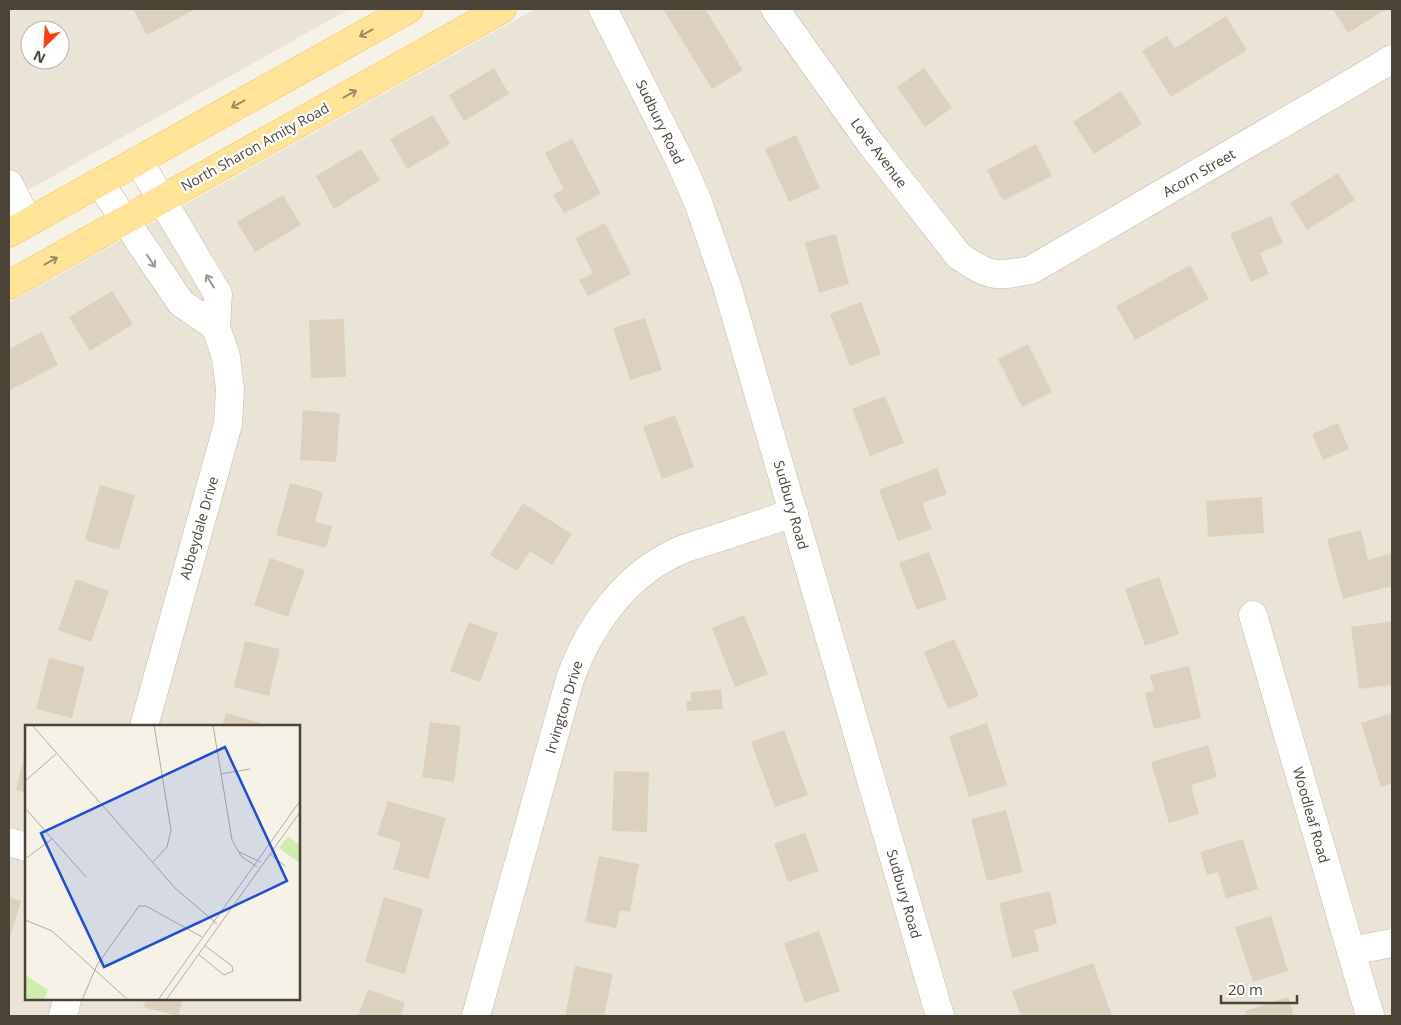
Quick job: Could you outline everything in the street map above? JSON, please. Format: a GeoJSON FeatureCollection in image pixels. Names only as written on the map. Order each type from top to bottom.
{"type":"FeatureCollection","features":[{"type":"Feature","properties":{"kind":"main road"},"geometry":{"type":"LineString","coordinates":[[18,227],[409,9]]}},
{"type":"Feature","properties":{"kind":"main road","name":"North Sharon Amity Road"},"geometry":{"type":"LineString","coordinates":[[9,284],[502,9]]}},
{"type":"Feature","properties":{"kind":"street","name":"Sudbury Road"},"geometry":{"type":"LineString","coordinates":[[603,9],[680,161],[698,202],[727,286],[940,1016]]}},
{"type":"Feature","properties":{"kind":"street","name":"Love Avenue"},"geometry":{"type":"LineString","coordinates":[[775,9],[870,144],[959,256],[978,269],[1001,276]]}},
{"type":"Feature","properties":{"kind":"street","name":"Acorn Street"},"geometry":{"type":"LineString","coordinates":[[1001,276],[1030,270],[1392,59]]}},
{"type":"Feature","properties":{"kind":"street","name":"Abbeydale Drive"},"geometry":{"type":"LineString","coordinates":[[138,160],[218,294],[216,327],[226,358],[230,389],[228,424],[144,725]]}},
{"type":"Feature","properties":{"kind":"street"},"geometry":{"type":"LineString","coordinates":[[99,182],[180,303],[216,327]]}},
{"type":"Feature","properties":{"kind":"street"},"geometry":{"type":"LineString","coordinates":[[9,184],[18,227]]}},
{"type":"Feature","properties":{"kind":"street","name":"Irvington Drive"},"geometry":{"type":"LineString","coordinates":[[476,1016],[570,679],[577,661],[596,625],[622,592],[649,569],[681,551],[794,513]]}},
{"type":"Feature","properties":{"kind":"street","name":"Woodleaf Road"},"geometry":{"type":"LineString","coordinates":[[1253,615],[1370,1016]]}},
{"type":"Feature","properties":{"kind":"street"},"geometry":{"type":"LineString","coordinates":[[9,842],[25,847]]}},
{"type":"Feature","properties":{"kind":"street"},"geometry":{"type":"LineString","coordinates":[[1351,951],[1392,943]]}},
{"type":"Feature","properties":{"kind":"street"},"geometry":{"type":"LineString","coordinates":[[62,1016],[67,1000]]}},
{"type":"Feature","properties":{"kind":"shaded area"},"geometry":{"type":"Polygon","coordinates":[[[9,9],[349,9],[9,201],[9,9]]]}},
{"type":"Feature","properties":{"kind":"shaded area"},"geometry":{"type":"Polygon","coordinates":[[[535,9],[1392,9],[1392,1016],[9,1016],[9,303],[535,9]]]}},
{"type":"Feature","properties":{"kind":"building"},"geometry":{"type":"Polygon","coordinates":[[[133,9],[196,9],[147,35],[133,9]]]}},
{"type":"Feature","properties":{"kind":"building"},"geometry":{"type":"Polygon","coordinates":[[[663,9],[705,9],[743,70],[712,89],[663,9]]]}},
{"type":"Feature","properties":{"kind":"building"},"geometry":{"type":"Polygon","coordinates":[[[1333,9],[1386,9],[1348,33],[1333,9]]]}},
{"type":"Feature","properties":{"kind":"building"},"geometry":{"type":"Polygon","coordinates":[[[1226,16],[1247,50],[1171,97],[1142,51],[1167,36],[1175,48],[1226,16]]]}},
{"type":"Feature","properties":{"kind":"building"},"geometry":{"type":"Polygon","coordinates":[[[494,68],[509,94],[464,121],[449,95],[494,68]]]}},
{"type":"Feature","properties":{"kind":"building"},"geometry":{"type":"Polygon","coordinates":[[[924,68],[952,108],[925,127],[897,87],[924,68]]]}},
{"type":"Feature","properties":{"kind":"building"},"geometry":{"type":"Polygon","coordinates":[[[1121,91],[1142,124],[1094,154],[1073,122],[1121,91]]]}},
{"type":"Feature","properties":{"kind":"building"},"geometry":{"type":"Polygon","coordinates":[[[433,115],[450,144],[407,169],[390,139],[433,115]]]}},
{"type":"Feature","properties":{"kind":"building"},"geometry":{"type":"Polygon","coordinates":[[[796,135],[820,188],[789,202],[765,149],[796,135]]]}},
{"type":"Feature","properties":{"kind":"building"},"geometry":{"type":"Polygon","coordinates":[[[572,139],[601,194],[564,213],[553,195],[564,189],[545,153],[572,139]]]}},
{"type":"Feature","properties":{"kind":"building"},"geometry":{"type":"Polygon","coordinates":[[[1036,144],[1052,176],[1003,201],[987,170],[1036,144]]]}},
{"type":"Feature","properties":{"kind":"building"},"geometry":{"type":"Polygon","coordinates":[[[361,149],[380,180],[334,209],[316,176],[361,149]]]}},
{"type":"Feature","properties":{"kind":"building"},"geometry":{"type":"Polygon","coordinates":[[[1338,173],[1355,200],[1307,230],[1290,203],[1338,173]]]}},
{"type":"Feature","properties":{"kind":"building"},"geometry":{"type":"Polygon","coordinates":[[[283,195],[301,225],[255,252],[237,222],[283,195]]]}},
{"type":"Feature","properties":{"kind":"building"},"geometry":{"type":"Polygon","coordinates":[[[1271,216],[1283,243],[1260,253],[1269,274],[1251,282],[1230,234],[1271,216]]]}},
{"type":"Feature","properties":{"kind":"building"},"geometry":{"type":"Polygon","coordinates":[[[605,223],[631,274],[588,296],[579,280],[593,273],[575,238],[605,223]]]}},
{"type":"Feature","properties":{"kind":"building"},"geometry":{"type":"Polygon","coordinates":[[[836,234],[849,284],[819,293],[805,242],[836,234]]]}},
{"type":"Feature","properties":{"kind":"building"},"geometry":{"type":"Polygon","coordinates":[[[1190,265],[1209,299],[1135,340],[1116,306],[1190,265]]]}},
{"type":"Feature","properties":{"kind":"building"},"geometry":{"type":"Polygon","coordinates":[[[112,291],[133,324],[90,351],[69,317],[112,291]]]}},
{"type":"Feature","properties":{"kind":"building"},"geometry":{"type":"Polygon","coordinates":[[[861,302],[881,354],[850,366],[830,314],[861,302]]]}},
{"type":"Feature","properties":{"kind":"building"},"geometry":{"type":"Polygon","coordinates":[[[645,318],[662,370],[630,380],[613,328],[645,318]]]}},
{"type":"Feature","properties":{"kind":"building"},"geometry":{"type":"Polygon","coordinates":[[[344,319],[346,377],[311,378],[309,320],[344,319]]]}},
{"type":"Feature","properties":{"kind":"building"},"geometry":{"type":"Polygon","coordinates":[[[42,332],[58,365],[10,390],[9,349],[42,332]]]}},
{"type":"Feature","properties":{"kind":"building"},"geometry":{"type":"Polygon","coordinates":[[[1028,344],[1052,392],[1022,407],[998,359],[1028,344]]]}},
{"type":"Feature","properties":{"kind":"building"},"geometry":{"type":"Polygon","coordinates":[[[885,396],[904,443],[870,456],[852,409],[885,396]]]}},
{"type":"Feature","properties":{"kind":"building"},"geometry":{"type":"Polygon","coordinates":[[[303,410],[340,413],[336,462],[300,460],[303,410]]]}},
{"type":"Feature","properties":{"kind":"building"},"geometry":{"type":"Polygon","coordinates":[[[675,415],[694,467],[662,479],[643,427],[675,415]]]}},
{"type":"Feature","properties":{"kind":"building"},"geometry":{"type":"Polygon","coordinates":[[[1338,423],[1349,449],[1323,460],[1312,434],[1338,423]]]}},
{"type":"Feature","properties":{"kind":"building"},"geometry":{"type":"Polygon","coordinates":[[[937,468],[947,494],[922,503],[932,529],[898,541],[879,490],[937,468]]]}},
{"type":"Feature","properties":{"kind":"building"},"geometry":{"type":"Polygon","coordinates":[[[290,483],[323,492],[315,522],[332,526],[326,548],[276,535],[290,483]]]}},
{"type":"Feature","properties":{"kind":"building"},"geometry":{"type":"Polygon","coordinates":[[[100,485],[135,495],[119,550],[85,540],[100,485]]]}},
{"type":"Feature","properties":{"kind":"building"},"geometry":{"type":"Polygon","coordinates":[[[1262,497],[1264,533],[1208,537],[1206,501],[1262,497]]]}},
{"type":"Feature","properties":{"kind":"building"},"geometry":{"type":"Polygon","coordinates":[[[523,503],[572,534],[552,565],[530,551],[517,571],[490,555],[523,503]]]}},
{"type":"Feature","properties":{"kind":"building"},"geometry":{"type":"Polygon","coordinates":[[[1361,530],[1368,560],[1392,553],[1392,586],[1343,599],[1327,539],[1361,530]]]}},
{"type":"Feature","properties":{"kind":"building"},"geometry":{"type":"Polygon","coordinates":[[[929,552],[947,599],[917,610],[899,563],[929,552]]]}},
{"type":"Feature","properties":{"kind":"building"},"geometry":{"type":"Polygon","coordinates":[[[270,558],[305,570],[288,617],[254,605],[270,558]]]}},
{"type":"Feature","properties":{"kind":"building"},"geometry":{"type":"Polygon","coordinates":[[[1159,577],[1179,634],[1145,646],[1125,589],[1159,577]]]}},
{"type":"Feature","properties":{"kind":"building"},"geometry":{"type":"Polygon","coordinates":[[[76,579],[109,591],[91,642],[58,630],[76,579]]]}},
{"type":"Feature","properties":{"kind":"building"},"geometry":{"type":"Polygon","coordinates":[[[744,615],[768,674],[735,687],[712,628],[744,615]]]}},
{"type":"Feature","properties":{"kind":"building"},"geometry":{"type":"Polygon","coordinates":[[[1392,621],[1392,685],[1359,689],[1351,627],[1392,621]]]}},
{"type":"Feature","properties":{"kind":"building"},"geometry":{"type":"Polygon","coordinates":[[[469,622],[498,633],[480,682],[450,671],[469,622]]]}},
{"type":"Feature","properties":{"kind":"building"},"geometry":{"type":"Polygon","coordinates":[[[954,639],[979,696],[948,709],[924,652],[954,639]]]}},
{"type":"Feature","properties":{"kind":"building"},"geometry":{"type":"Polygon","coordinates":[[[245,641],[280,649],[269,696],[234,687],[245,641]]]}},
{"type":"Feature","properties":{"kind":"building"},"geometry":{"type":"Polygon","coordinates":[[[49,658],[85,667],[72,718],[36,709],[49,658]]]}},
{"type":"Feature","properties":{"kind":"building"},"geometry":{"type":"Polygon","coordinates":[[[1189,666],[1201,718],[1154,729],[1145,693],[1154,691],[1150,675],[1189,666]]]}},
{"type":"Feature","properties":{"kind":"building"},"geometry":{"type":"Polygon","coordinates":[[[721,689],[723,709],[687,711],[686,701],[691,701],[691,692],[721,689]]]}},
{"type":"Feature","properties":{"kind":"building"},"geometry":{"type":"Polygon","coordinates":[[[226,713],[261,723],[260,725],[222,725],[226,713]]]}},
{"type":"Feature","properties":{"kind":"building"},"geometry":{"type":"Polygon","coordinates":[[[1392,713],[1392,783],[1381,787],[1361,723],[1392,713]]]}},
{"type":"Feature","properties":{"kind":"building"},"geometry":{"type":"Polygon","coordinates":[[[430,722],[461,726],[454,782],[422,777],[430,722]]]}},
{"type":"Feature","properties":{"kind":"building"},"geometry":{"type":"Polygon","coordinates":[[[987,723],[1007,785],[969,797],[949,736],[987,723]]]}},
{"type":"Feature","properties":{"kind":"building"},"geometry":{"type":"Polygon","coordinates":[[[784,730],[808,795],[775,807],[751,742],[784,730]]]}},
{"type":"Feature","properties":{"kind":"building"},"geometry":{"type":"Polygon","coordinates":[[[1208,745],[1217,777],[1191,785],[1199,814],[1169,823],[1151,762],[1208,745]]]}},
{"type":"Feature","properties":{"kind":"building"},"geometry":{"type":"Polygon","coordinates":[[[25,752],[25,793],[16,790],[25,752]]]}},
{"type":"Feature","properties":{"kind":"building"},"geometry":{"type":"Polygon","coordinates":[[[614,771],[649,772],[647,832],[612,831],[614,771]]]}},
{"type":"Feature","properties":{"kind":"building"},"geometry":{"type":"Polygon","coordinates":[[[388,801],[446,818],[428,879],[393,869],[401,842],[377,835],[388,801]]]}},
{"type":"Feature","properties":{"kind":"building"},"geometry":{"type":"Polygon","coordinates":[[[1006,810],[1023,872],[987,881],[971,819],[1006,810]]]}},
{"type":"Feature","properties":{"kind":"building"},"geometry":{"type":"Polygon","coordinates":[[[805,833],[819,871],[788,882],[774,844],[805,833]]]}},
{"type":"Feature","properties":{"kind":"building"},"geometry":{"type":"Polygon","coordinates":[[[1243,839],[1258,889],[1226,899],[1218,872],[1207,875],[1200,852],[1243,839]]]}},
{"type":"Feature","properties":{"kind":"building"},"geometry":{"type":"Polygon","coordinates":[[[599,856],[639,864],[630,912],[620,910],[616,928],[585,922],[599,856]]]}},
{"type":"Feature","properties":{"kind":"building"},"geometry":{"type":"Polygon","coordinates":[[[1050,891],[1057,924],[1034,930],[1039,951],[1012,958],[999,903],[1050,891]]]}},
{"type":"Feature","properties":{"kind":"building"},"geometry":{"type":"Polygon","coordinates":[[[9,897],[21,901],[9,940],[9,897]]]}},
{"type":"Feature","properties":{"kind":"building"},"geometry":{"type":"Polygon","coordinates":[[[384,897],[423,909],[405,974],[365,962],[384,897]]]}},
{"type":"Feature","properties":{"kind":"building"},"geometry":{"type":"Polygon","coordinates":[[[1271,916],[1288,971],[1253,982],[1235,927],[1271,916]]]}},
{"type":"Feature","properties":{"kind":"building"},"geometry":{"type":"Polygon","coordinates":[[[819,931],[840,991],[805,1003],[784,943],[819,931]]]}},
{"type":"Feature","properties":{"kind":"building"},"geometry":{"type":"Polygon","coordinates":[[[1093,963],[1112,1016],[1021,1016],[1012,991],[1093,963]]]}},
{"type":"Feature","properties":{"kind":"building"},"geometry":{"type":"Polygon","coordinates":[[[575,966],[613,974],[604,1016],[565,1016],[575,966]]]}},
{"type":"Feature","properties":{"kind":"building"},"geometry":{"type":"Polygon","coordinates":[[[368,989],[405,1003],[401,1016],[358,1016],[368,989]]]}},
{"type":"Feature","properties":{"kind":"building"},"geometry":{"type":"Polygon","coordinates":[[[1288,997],[1294,1016],[1246,1016],[1245,1011],[1288,997]]]}},
{"type":"Feature","properties":{"kind":"building"},"geometry":{"type":"Polygon","coordinates":[[[146,1000],[183,1000],[178,1016],[143,1007],[146,1000]]]}}]}
